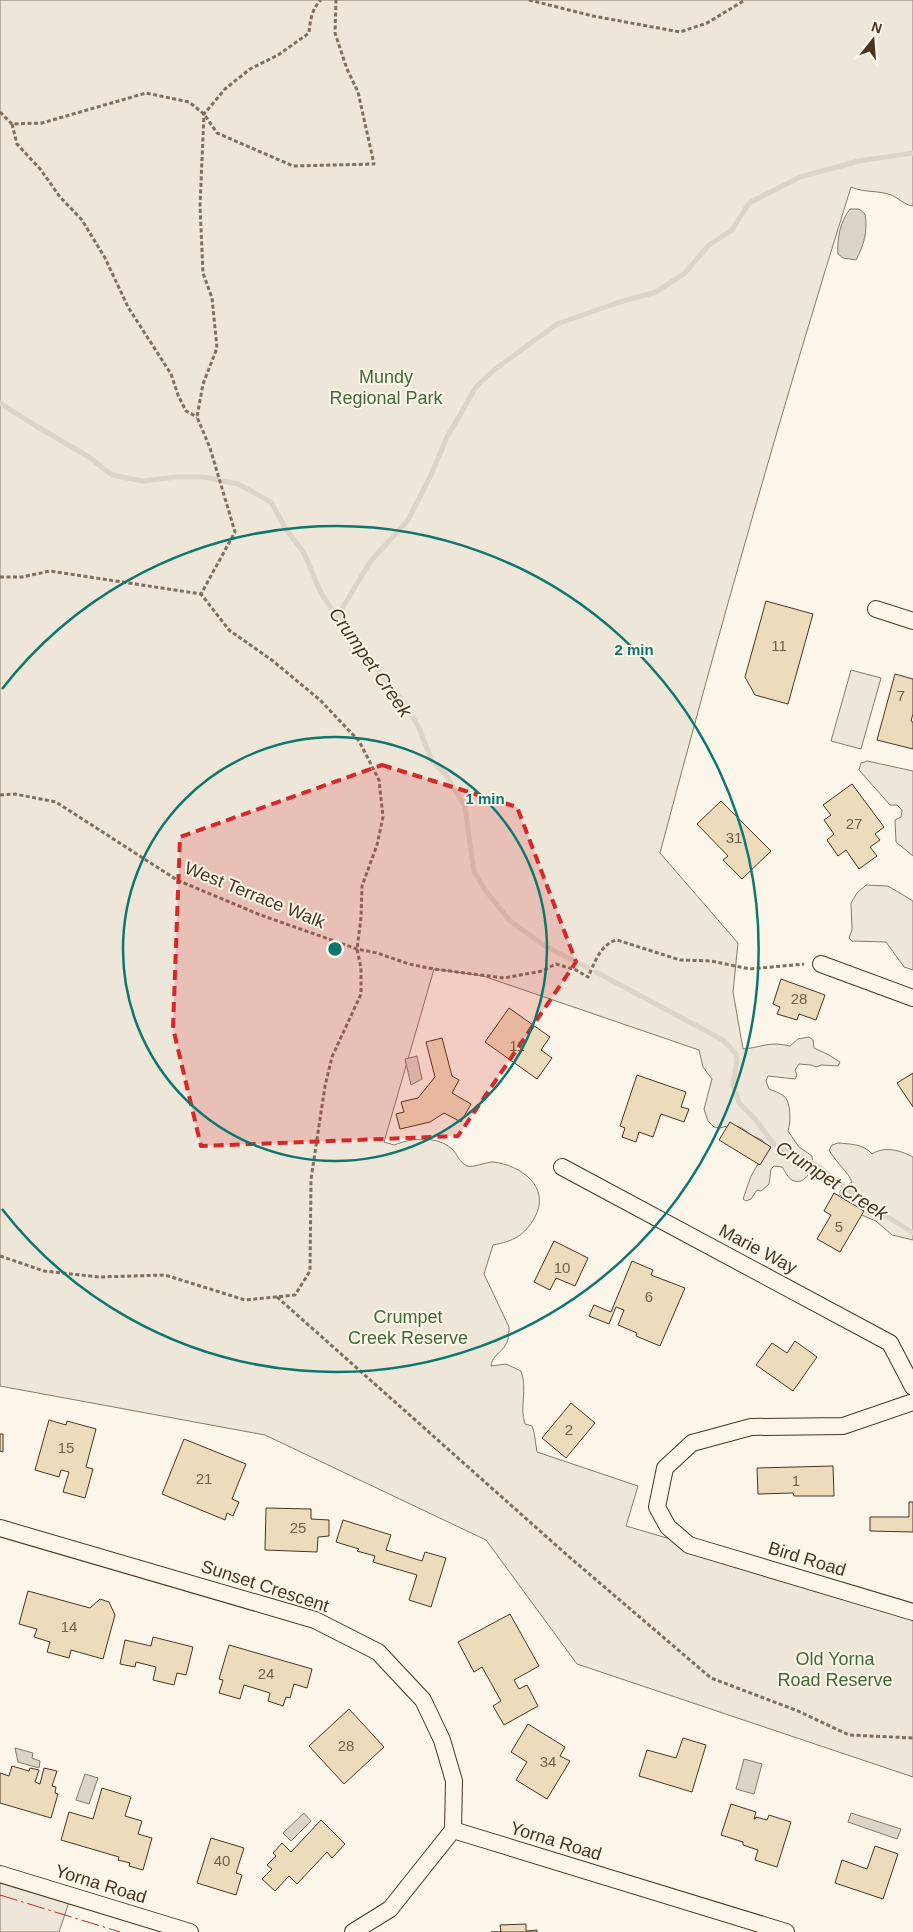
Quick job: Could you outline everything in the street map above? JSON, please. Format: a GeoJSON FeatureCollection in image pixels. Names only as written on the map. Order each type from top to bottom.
{"type":"FeatureCollection","features":[{"type":"Feature","properties":{"kind":"street"},"geometry":{"type":"LineString","coordinates":[[876,609],[913,621]]}},
{"type":"Feature","properties":{"kind":"street"},"geometry":{"type":"LineString","coordinates":[[821,964],[913,998]]}},
{"type":"Feature","properties":{"kind":"street","name":"Marie Way"},"geometry":{"type":"LineString","coordinates":[[562,1167],[890,1343],[913,1387]]}},
{"type":"Feature","properties":{"kind":"street","name":"Bird Road"},"geometry":{"type":"LineString","coordinates":[[913,1402],[843,1426],[751,1427],[692,1443],[664,1468],[657,1507],[668,1527],[689,1545],[913,1612]]}},
{"type":"Feature","properties":{"kind":"street","name":"Sunset Crescent"},"geometry":{"type":"LineString","coordinates":[[0,1528],[315,1620],[378,1652],[423,1700],[442,1740],[454,1781],[454,1830]]}},
{"type":"Feature","properties":{"kind":"street"},"geometry":{"type":"LineString","coordinates":[[353,1932],[390,1909],[454,1830]]}},
{"type":"Feature","properties":{"kind":"street","name":"Yorna Road"},"geometry":{"type":"LineString","coordinates":[[454,1830],[786,1932]]}},
{"type":"Feature","properties":{"kind":"street","name":"Yorna Road"},"geometry":{"type":"LineString","coordinates":[[0,1874],[190,1932]]}},
{"type":"Feature","properties":{"kind":"path"},"geometry":{"type":"LineString","coordinates":[[201,594],[235,532],[210,448],[197,417],[202,384],[217,348],[212,298],[202,273],[200,206],[204,114],[225,89],[250,69],[278,54],[308,33],[311,17],[318,1],[321,0]]}},
{"type":"Feature","properties":{"kind":"path"},"geometry":{"type":"LineString","coordinates":[[12,124],[42,123],[146,93],[189,102],[204,114],[217,133],[293,166],[374,164],[358,92],[347,69],[335,33],[336,0]]}},
{"type":"Feature","properties":{"kind":"path"},"geometry":{"type":"LineString","coordinates":[[530,0],[593,16],[655,29],[680,32],[707,23],[745,0]]}},
{"type":"Feature","properties":{"kind":"path"},"geometry":{"type":"LineString","coordinates":[[0,112],[12,124],[17,144],[41,170],[60,197],[82,220],[105,258],[139,326],[171,374],[186,411],[197,417]]}},
{"type":"Feature","properties":{"kind":"path"},"geometry":{"type":"LineString","coordinates":[[0,577],[22,577],[50,571],[201,594],[229,630],[273,661],[320,700],[359,742],[380,780],[383,817],[377,845],[362,886],[361,918],[357,949],[361,968],[361,994],[332,1056],[325,1086],[310,1179],[310,1271],[295,1294],[245,1300],[165,1275],[99,1277],[44,1271],[0,1256]]}},
{"type":"Feature","properties":{"kind":"path","name":"West Terrace Walk"},"geometry":{"type":"LineString","coordinates":[[0,795],[15,794],[56,802],[177,880],[258,914],[357,949],[377,953],[418,966],[504,978],[542,971],[556,964],[576,970],[588,977],[602,949],[607,944],[617,940],[680,960],[710,960],[750,969],[821,964]]}},
{"type":"Feature","properties":{"kind":"path"},"geometry":{"type":"LineString","coordinates":[[276,1296],[567,1555],[711,1678],[798,1711],[849,1735],[913,1738]]}},
{"type":"Feature","properties":{"kind":"highlighted area"},"geometry":{"type":"Polygon","coordinates":[[[382,765],[517,807],[576,962],[458,1136],[201,1146],[173,1028],[180,837],[382,765]]]}},
{"type":"Feature","properties":{"kind":"green space","name":"Mundy Regional Park"},"geometry":{"type":"Polygon","coordinates":[[[0,0],[913,0],[913,206],[886,193],[851,187],[752,519],[660,853],[738,943],[733,992],[743,1049],[771,1044],[790,1046],[798,1039],[809,1037],[813,1040],[814,1048],[840,1062],[838,1066],[821,1065],[816,1067],[799,1064],[795,1070],[797,1075],[795,1079],[768,1076],[766,1081],[769,1089],[781,1094],[786,1099],[790,1113],[788,1131],[799,1147],[812,1156],[812,1165],[808,1175],[801,1181],[792,1180],[782,1167],[774,1166],[771,1169],[769,1184],[761,1191],[757,1190],[751,1199],[746,1201],[743,1199],[751,1176],[765,1152],[766,1146],[762,1140],[742,1128],[731,1125],[720,1128],[714,1127],[708,1121],[704,1109],[712,1079],[703,1067],[699,1050],[483,976],[434,969],[384,1142],[394,1145],[416,1139],[439,1141],[452,1149],[460,1161],[467,1166],[493,1162],[503,1164],[523,1173],[536,1187],[539,1196],[539,1206],[535,1217],[527,1229],[518,1237],[493,1245],[484,1274],[509,1327],[507,1342],[492,1361],[491,1366],[506,1364],[521,1371],[524,1384],[523,1418],[525,1424],[532,1426],[537,1452],[638,1486],[626,1526],[913,1610],[913,1777],[577,1664],[486,1540],[265,1435],[0,1386],[0,0]]]}},
{"type":"Feature","properties":{"kind":"green space"},"geometry":{"type":"Polygon","coordinates":[[[851,670],[881,678],[861,749],[831,741],[851,670]]]}},
{"type":"Feature","properties":{"kind":"green space"},"geometry":{"type":"Polygon","coordinates":[[[867,761],[913,771],[913,856],[896,842],[895,820],[901,817],[902,810],[897,805],[890,805],[859,770],[861,763],[867,761]]]}},
{"type":"Feature","properties":{"kind":"green space"},"geometry":{"type":"Polygon","coordinates":[[[866,885],[888,886],[913,901],[913,970],[904,967],[886,942],[852,941],[849,938],[852,930],[851,903],[857,893],[866,885]]]}},
{"type":"Feature","properties":{"kind":"green space"},"geometry":{"type":"Polygon","coordinates":[[[838,1143],[861,1146],[872,1154],[882,1150],[892,1150],[903,1152],[913,1157],[913,1240],[892,1235],[876,1221],[859,1214],[840,1195],[840,1191],[852,1182],[829,1150],[832,1145],[838,1143]]]}},
{"type":"Feature","properties":{"kind":"green space"},"geometry":{"type":"Polygon","coordinates":[[[0,1874],[71,1896],[59,1932],[0,1932],[0,1874]]]}},
{"type":"Feature","properties":{"kind":"shaded area"},"geometry":{"type":"Polygon","coordinates":[[[850,209],[859,209],[865,214],[866,220],[865,238],[856,260],[843,258],[838,254],[840,230],[850,209]]]}},
{"type":"Feature","properties":{"kind":"shaded area"},"geometry":{"type":"Polygon","coordinates":[[[417,1056],[422,1079],[411,1085],[405,1059],[417,1056]]]}},
{"type":"Feature","properties":{"kind":"shaded area"},"geometry":{"type":"Polygon","coordinates":[[[15,1748],[33,1753],[32,1758],[40,1761],[39,1768],[18,1762],[15,1748]]]}},
{"type":"Feature","properties":{"kind":"shaded area"},"geometry":{"type":"Polygon","coordinates":[[[744,1759],[762,1764],[754,1794],[736,1789],[744,1759]]]}},
{"type":"Feature","properties":{"kind":"shaded area"},"geometry":{"type":"Polygon","coordinates":[[[85,1774],[98,1778],[89,1804],[76,1800],[85,1774]]]}},
{"type":"Feature","properties":{"kind":"shaded area"},"geometry":{"type":"Polygon","coordinates":[[[304,1813],[311,1821],[291,1841],[283,1833],[304,1813]]]}},
{"type":"Feature","properties":{"kind":"shaded area"},"geometry":{"type":"Polygon","coordinates":[[[851,1813],[901,1829],[897,1839],[848,1822],[851,1813]]]}},
{"type":"Feature","properties":{"kind":"building"},"geometry":{"type":"Polygon","coordinates":[[[766,601],[813,614],[788,704],[755,695],[745,677],[766,601]]]}},
{"type":"Feature","properties":{"kind":"building"},"geometry":{"type":"Polygon","coordinates":[[[895,674],[913,679],[913,714],[911,721],[913,722],[913,749],[877,740],[895,674]]]}},
{"type":"Feature","properties":{"kind":"building"},"geometry":{"type":"Polygon","coordinates":[[[852,784],[884,827],[875,834],[880,840],[870,847],[877,856],[859,869],[846,850],[838,856],[827,840],[834,834],[824,820],[831,815],[823,805],[852,784]]]}},
{"type":"Feature","properties":{"kind":"building"},"geometry":{"type":"Polygon","coordinates":[[[721,801],[771,851],[742,879],[723,860],[728,856],[697,824],[721,801]]]}},
{"type":"Feature","properties":{"kind":"building"},"geometry":{"type":"Polygon","coordinates":[[[781,979],[825,995],[816,1020],[799,1014],[797,1020],[777,1014],[780,1007],[773,1004],[781,979]]]}},
{"type":"Feature","properties":{"kind":"building"},"geometry":{"type":"Polygon","coordinates":[[[509,1008],[550,1037],[541,1050],[552,1058],[537,1079],[485,1042],[509,1008]]]}},
{"type":"Feature","properties":{"kind":"building"},"geometry":{"type":"Polygon","coordinates":[[[442,1038],[452,1076],[459,1080],[452,1093],[471,1104],[461,1122],[444,1113],[430,1122],[400,1129],[396,1114],[404,1112],[401,1102],[418,1098],[435,1077],[426,1042],[442,1038]]]}},
{"type":"Feature","properties":{"kind":"building"},"geometry":{"type":"Polygon","coordinates":[[[913,1073],[913,1107],[897,1083],[913,1073]]]}},
{"type":"Feature","properties":{"kind":"building"},"geometry":{"type":"Polygon","coordinates":[[[637,1075],[686,1092],[681,1107],[689,1109],[684,1122],[661,1114],[653,1137],[639,1132],[636,1142],[622,1137],[625,1128],[620,1126],[637,1075]]]}},
{"type":"Feature","properties":{"kind":"building"},"geometry":{"type":"Polygon","coordinates":[[[730,1122],[771,1147],[760,1165],[719,1140],[730,1122]]]}},
{"type":"Feature","properties":{"kind":"building"},"geometry":{"type":"Polygon","coordinates":[[[834,1193],[864,1211],[840,1252],[817,1239],[831,1215],[824,1211],[834,1193]]]}},
{"type":"Feature","properties":{"kind":"building"},"geometry":{"type":"Polygon","coordinates":[[[554,1241],[588,1258],[575,1286],[556,1278],[550,1290],[534,1282],[554,1241]]]}},
{"type":"Feature","properties":{"kind":"building"},"geometry":{"type":"Polygon","coordinates":[[[632,1261],[653,1270],[651,1275],[685,1288],[660,1346],[636,1336],[637,1333],[618,1325],[624,1310],[616,1307],[609,1324],[589,1316],[594,1305],[611,1312],[632,1261]]]}},
{"type":"Feature","properties":{"kind":"building"},"geometry":{"type":"Polygon","coordinates":[[[795,1341],[817,1357],[793,1391],[756,1365],[772,1343],[787,1353],[795,1341]]]}},
{"type":"Feature","properties":{"kind":"building"},"geometry":{"type":"Polygon","coordinates":[[[571,1403],[595,1423],[566,1458],[542,1438],[571,1403]]]}},
{"type":"Feature","properties":{"kind":"building"},"geometry":{"type":"Polygon","coordinates":[[[49,1420],[66,1425],[67,1421],[96,1429],[86,1467],[93,1469],[85,1498],[63,1492],[69,1472],[61,1470],[59,1477],[35,1470],[49,1420]]]}},
{"type":"Feature","properties":{"kind":"building"},"geometry":{"type":"Polygon","coordinates":[[[0,1434],[3,1434],[3,1452],[0,1451],[0,1434]]]}},
{"type":"Feature","properties":{"kind":"building"},"geometry":{"type":"Polygon","coordinates":[[[184,1439],[246,1464],[232,1499],[239,1502],[233,1516],[227,1513],[225,1520],[162,1494],[184,1439]]]}},
{"type":"Feature","properties":{"kind":"building"},"geometry":{"type":"Polygon","coordinates":[[[833,1466],[834,1496],[794,1496],[793,1493],[758,1494],[757,1468],[833,1466]]]}},
{"type":"Feature","properties":{"kind":"building"},"geometry":{"type":"Polygon","coordinates":[[[909,1502],[913,1502],[913,1532],[870,1531],[870,1517],[909,1517],[909,1502]]]}},
{"type":"Feature","properties":{"kind":"building"},"geometry":{"type":"Polygon","coordinates":[[[266,1508],[311,1509],[311,1519],[329,1520],[329,1536],[318,1537],[317,1552],[265,1550],[266,1508]]]}},
{"type":"Feature","properties":{"kind":"building"},"geometry":{"type":"Polygon","coordinates":[[[343,1520],[391,1535],[386,1550],[422,1561],[425,1552],[446,1558],[431,1607],[409,1600],[417,1575],[373,1562],[375,1556],[336,1542],[343,1520]]]}},
{"type":"Feature","properties":{"kind":"building"},"geometry":{"type":"Polygon","coordinates":[[[28,1591],[90,1608],[100,1599],[109,1602],[115,1615],[103,1659],[71,1650],[69,1658],[47,1652],[50,1642],[34,1637],[37,1629],[19,1624],[28,1591]]]}},
{"type":"Feature","properties":{"kind":"building"},"geometry":{"type":"Polygon","coordinates":[[[510,1614],[539,1666],[514,1680],[519,1689],[527,1685],[538,1706],[504,1725],[493,1706],[501,1701],[482,1667],[474,1672],[458,1642],[510,1614]]]}},
{"type":"Feature","properties":{"kind":"building"},"geometry":{"type":"Polygon","coordinates":[[[153,1637],[193,1647],[186,1675],[177,1673],[174,1685],[153,1680],[156,1667],[136,1662],[135,1667],[120,1664],[125,1640],[151,1646],[153,1637]]]}},
{"type":"Feature","properties":{"kind":"building"},"geometry":{"type":"Polygon","coordinates":[[[229,1645],[312,1669],[307,1688],[294,1684],[290,1698],[286,1697],[283,1706],[268,1701],[270,1693],[244,1685],[240,1699],[219,1693],[223,1680],[219,1679],[229,1645]]]}},
{"type":"Feature","properties":{"kind":"building"},"geometry":{"type":"Polygon","coordinates":[[[349,1709],[384,1747],[344,1784],[309,1746],[349,1709]]]}},
{"type":"Feature","properties":{"kind":"building"},"geometry":{"type":"Polygon","coordinates":[[[528,1724],[565,1747],[560,1756],[570,1761],[547,1799],[516,1780],[527,1762],[511,1752],[528,1724]]]}},
{"type":"Feature","properties":{"kind":"building"},"geometry":{"type":"Polygon","coordinates":[[[683,1738],[706,1745],[692,1792],[639,1776],[647,1750],[676,1758],[683,1738]]]}},
{"type":"Feature","properties":{"kind":"building"},"geometry":{"type":"Polygon","coordinates":[[[12,1766],[29,1771],[30,1768],[39,1770],[35,1782],[40,1784],[44,1768],[57,1771],[52,1786],[56,1787],[55,1793],[58,1794],[51,1818],[0,1803],[0,1773],[9,1776],[12,1766]]]}},
{"type":"Feature","properties":{"kind":"building"},"geometry":{"type":"Polygon","coordinates":[[[102,1788],[131,1797],[125,1816],[142,1821],[138,1834],[152,1838],[143,1870],[129,1866],[130,1863],[118,1860],[119,1857],[61,1840],[69,1812],[93,1819],[102,1788]]]}},
{"type":"Feature","properties":{"kind":"building"},"geometry":{"type":"Polygon","coordinates":[[[731,1804],[756,1812],[754,1819],[756,1817],[767,1820],[769,1815],[791,1822],[777,1867],[755,1860],[758,1850],[743,1845],[743,1842],[721,1835],[731,1804]]]}},
{"type":"Feature","properties":{"kind":"building"},"geometry":{"type":"Polygon","coordinates":[[[321,1820],[345,1844],[332,1858],[327,1852],[297,1884],[289,1876],[275,1891],[262,1879],[272,1869],[267,1865],[276,1856],[273,1853],[282,1843],[291,1852],[321,1820]]]}},
{"type":"Feature","properties":{"kind":"building"},"geometry":{"type":"Polygon","coordinates":[[[211,1838],[244,1848],[236,1873],[242,1875],[236,1895],[197,1883],[211,1838]]]}},
{"type":"Feature","properties":{"kind":"building"},"geometry":{"type":"Polygon","coordinates":[[[875,1846],[898,1854],[883,1899],[835,1883],[842,1860],[867,1869],[875,1846]]]}},
{"type":"Feature","properties":{"kind":"building"},"geometry":{"type":"Polygon","coordinates":[[[526,1924],[526,1931],[537,1930],[537,1932],[501,1932],[500,1925],[526,1924]]]}},
{"type":"Feature","properties":{"kind":"waterway"},"geometry":{"type":"LineString","coordinates":[[337,617],[370,562],[408,520],[430,477],[447,437],[476,387],[494,370],[557,324],[620,302],[656,292],[685,273],[708,246],[732,230],[749,203],[800,177],[859,161],[913,153]]}},
{"type":"Feature","properties":{"kind":"waterway","name":"Crumpet Creek"},"geometry":{"type":"LineString","coordinates":[[0,403],[89,457],[112,475],[143,481],[176,477],[204,477],[218,480]]}},
{"type":"Feature","properties":{"kind":"waterway","name":"Crumpet Creek"},"geometry":{"type":"LineString","coordinates":[[223,481],[238,484],[271,502],[286,529],[304,553],[321,593],[337,617],[405,704],[419,728],[432,761],[447,776],[465,807],[474,872],[486,891],[510,921],[545,946],[588,968]]}},
{"type":"Feature","properties":{"kind":"waterway","name":"Crumpet Creek"},"geometry":{"type":"LineString","coordinates":[[596,972],[723,1040],[736,1054],[737,1061],[733,1085],[739,1103],[756,1120],[772,1142],[778,1148],[790,1151],[818,1166],[867,1204],[913,1233]]}},
{"type":"Feature","properties":{"kind":"power"},"geometry":{"type":"LineString","coordinates":[[0,1895],[120,1932]]}},
{"type":"Feature","properties":{"kind":"park label","name":"Crumpet Creek Reserve"},"geometry":{"type":"Point","coordinates":[408,1327]}},
{"type":"Feature","properties":{"kind":"park label","name":"Old Yorna Road Reserve"},"geometry":{"type":"Point","coordinates":[835,1669]}}]}
